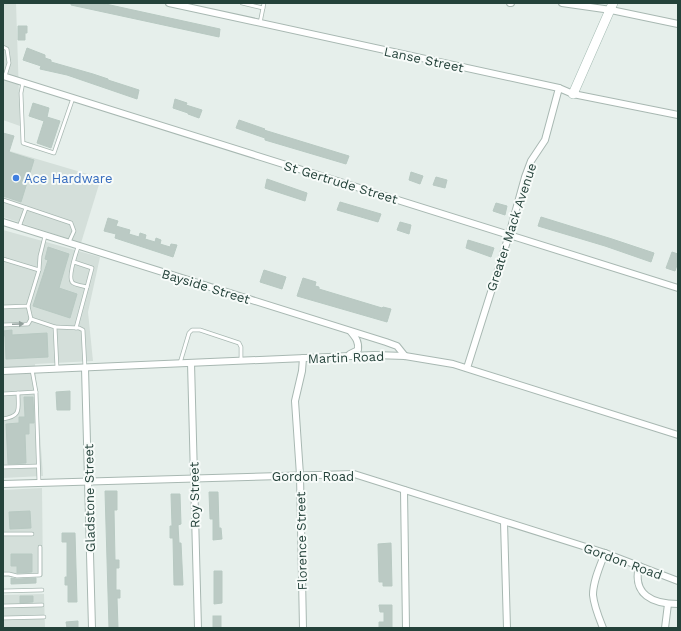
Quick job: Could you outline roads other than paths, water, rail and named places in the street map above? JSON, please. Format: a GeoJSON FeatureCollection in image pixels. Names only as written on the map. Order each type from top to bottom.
{"type":"FeatureCollection","features":[{"type":"Feature","properties":{"kind":"street","name":"Lanse Street"},"geometry":{"type":"LineString","coordinates":[[169,3],[183,4],[260,23],[559,88],[573,94],[678,115]]}},
{"type":"Feature","properties":{"kind":"street"},"geometry":{"type":"LineString","coordinates":[[562,3],[612,7],[678,24]]}},
{"type":"Feature","properties":{"kind":"street"},"geometry":{"type":"LineString","coordinates":[[573,94],[612,7]]}},
{"type":"Feature","properties":{"kind":"street","name":"St Gertrude Street"},"geometry":{"type":"LineString","coordinates":[[4,76],[678,288]]}},
{"type":"Feature","properties":{"kind":"street","name":"Greater Mack Avenue"},"geometry":{"type":"LineString","coordinates":[[466,368],[509,235],[525,177],[531,161],[545,140],[559,88]]}},
{"type":"Feature","properties":{"kind":"street","name":"Bayside Street"},"geometry":{"type":"LineString","coordinates":[[3,222],[78,247],[351,332],[362,334],[397,346],[405,356]]}},
{"type":"Feature","properties":{"kind":"street"},"geometry":{"type":"LineString","coordinates":[[335,357],[350,354],[358,350],[358,341],[351,332]]}},
{"type":"Feature","properties":{"kind":"street","name":"Martin Road"},"geometry":{"type":"LineString","coordinates":[[3,371],[374,355],[405,356],[438,361],[466,368],[678,435]]}},
{"type":"Feature","properties":{"kind":"street","name":"Florence Street"},"geometry":{"type":"LineString","coordinates":[[302,358],[302,370],[295,401],[300,475],[304,628]]}},
{"type":"Feature","properties":{"kind":"street","name":"Roy Street"},"geometry":{"type":"LineString","coordinates":[[191,363],[198,628]]}},
{"type":"Feature","properties":{"kind":"street","name":"Gladstone Street"},"geometry":{"type":"LineString","coordinates":[[85,368],[92,628]]}},
{"type":"Feature","properties":{"kind":"street","name":"Gordon Road"},"geometry":{"type":"LineString","coordinates":[[3,484],[354,474],[605,553],[678,581]]}},
{"type":"Feature","properties":{"kind":"street"},"geometry":{"type":"LineString","coordinates":[[404,490],[406,628]]}},
{"type":"Feature","properties":{"kind":"street"},"geometry":{"type":"LineString","coordinates":[[504,522],[507,628]]}},
{"type":"Feature","properties":{"kind":"street"},"geometry":{"type":"LineString","coordinates":[[603,628],[597,614],[593,595],[605,553]]}},
{"type":"Feature","properties":{"kind":"street"},"geometry":{"type":"LineString","coordinates":[[640,566],[637,580],[641,591],[654,600],[668,604],[678,604]]}},
{"type":"Feature","properties":{"kind":"street"},"geometry":{"type":"LineString","coordinates":[[665,628],[668,604]]}},
{"type":"Feature","properties":{"kind":"lane"},"geometry":{"type":"LineString","coordinates":[[245,3],[263,8]]}},
{"type":"Feature","properties":{"kind":"lane"},"geometry":{"type":"LineString","coordinates":[[260,23],[264,3]]}},
{"type":"Feature","properties":{"kind":"lane"},"geometry":{"type":"LineString","coordinates":[[3,47],[7,49],[9,63],[4,76]]}},
{"type":"Feature","properties":{"kind":"lane"},"geometry":{"type":"LineString","coordinates":[[23,82],[21,92],[23,143],[54,152],[73,98]]}},
{"type":"Feature","properties":{"kind":"lane"},"geometry":{"type":"LineString","coordinates":[[3,200],[71,223],[74,231],[69,244]]}},
{"type":"Feature","properties":{"kind":"lane"},"geometry":{"type":"LineString","coordinates":[[19,227],[26,208]]}},
{"type":"Feature","properties":{"kind":"lane"},"geometry":{"type":"LineString","coordinates":[[3,325],[28,324],[31,319],[28,306],[39,270],[40,256],[45,236]]}},
{"type":"Feature","properties":{"kind":"lane"},"geometry":{"type":"LineString","coordinates":[[78,247],[70,276],[71,281],[87,287]]}},
{"type":"Feature","properties":{"kind":"lane"},"geometry":{"type":"LineString","coordinates":[[3,259],[39,270]]}},
{"type":"Feature","properties":{"kind":"lane"},"geometry":{"type":"LineString","coordinates":[[74,262],[92,268],[76,328]]}},
{"type":"Feature","properties":{"kind":"lane"},"geometry":{"type":"LineString","coordinates":[[3,307],[28,306]]}},
{"type":"Feature","properties":{"kind":"lane"},"geometry":{"type":"LineString","coordinates":[[31,319],[55,327],[81,329],[83,332],[85,368]]}},
{"type":"Feature","properties":{"kind":"lane"},"geometry":{"type":"LineString","coordinates":[[55,327],[57,369]]}},
{"type":"Feature","properties":{"kind":"lane"},"geometry":{"type":"LineString","coordinates":[[180,363],[186,340],[192,330],[200,330],[239,343],[241,347],[241,361]]}},
{"type":"Feature","properties":{"kind":"lane"},"geometry":{"type":"LineString","coordinates":[[32,370],[36,392],[39,484]]}},
{"type":"Feature","properties":{"kind":"lane"},"geometry":{"type":"LineString","coordinates":[[3,394],[36,392]]}},
{"type":"Feature","properties":{"kind":"lane"},"geometry":{"type":"LineString","coordinates":[[3,419],[12,417],[18,412],[18,393]]}},
{"type":"Feature","properties":{"kind":"lane"},"geometry":{"type":"LineString","coordinates":[[3,467],[38,466]]}},
{"type":"Feature","properties":{"kind":"lane"},"geometry":{"type":"LineString","coordinates":[[3,534],[32,534]]}},
{"type":"Feature","properties":{"kind":"lane"},"geometry":{"type":"LineString","coordinates":[[3,574],[17,576],[40,575],[40,547]]}},
{"type":"Feature","properties":{"kind":"lane"},"geometry":{"type":"LineString","coordinates":[[3,591],[42,590]]}},
{"type":"Feature","properties":{"kind":"lane"},"geometry":{"type":"LineString","coordinates":[[3,606],[42,605]]}},
{"type":"Feature","properties":{"kind":"lane"},"geometry":{"type":"LineString","coordinates":[[3,618],[44,617]]}},
{"type":"Feature","properties":{"kind":"place","name":"Ace Hardware"},"geometry":{"type":"Point","coordinates":[16,178]}}]}
